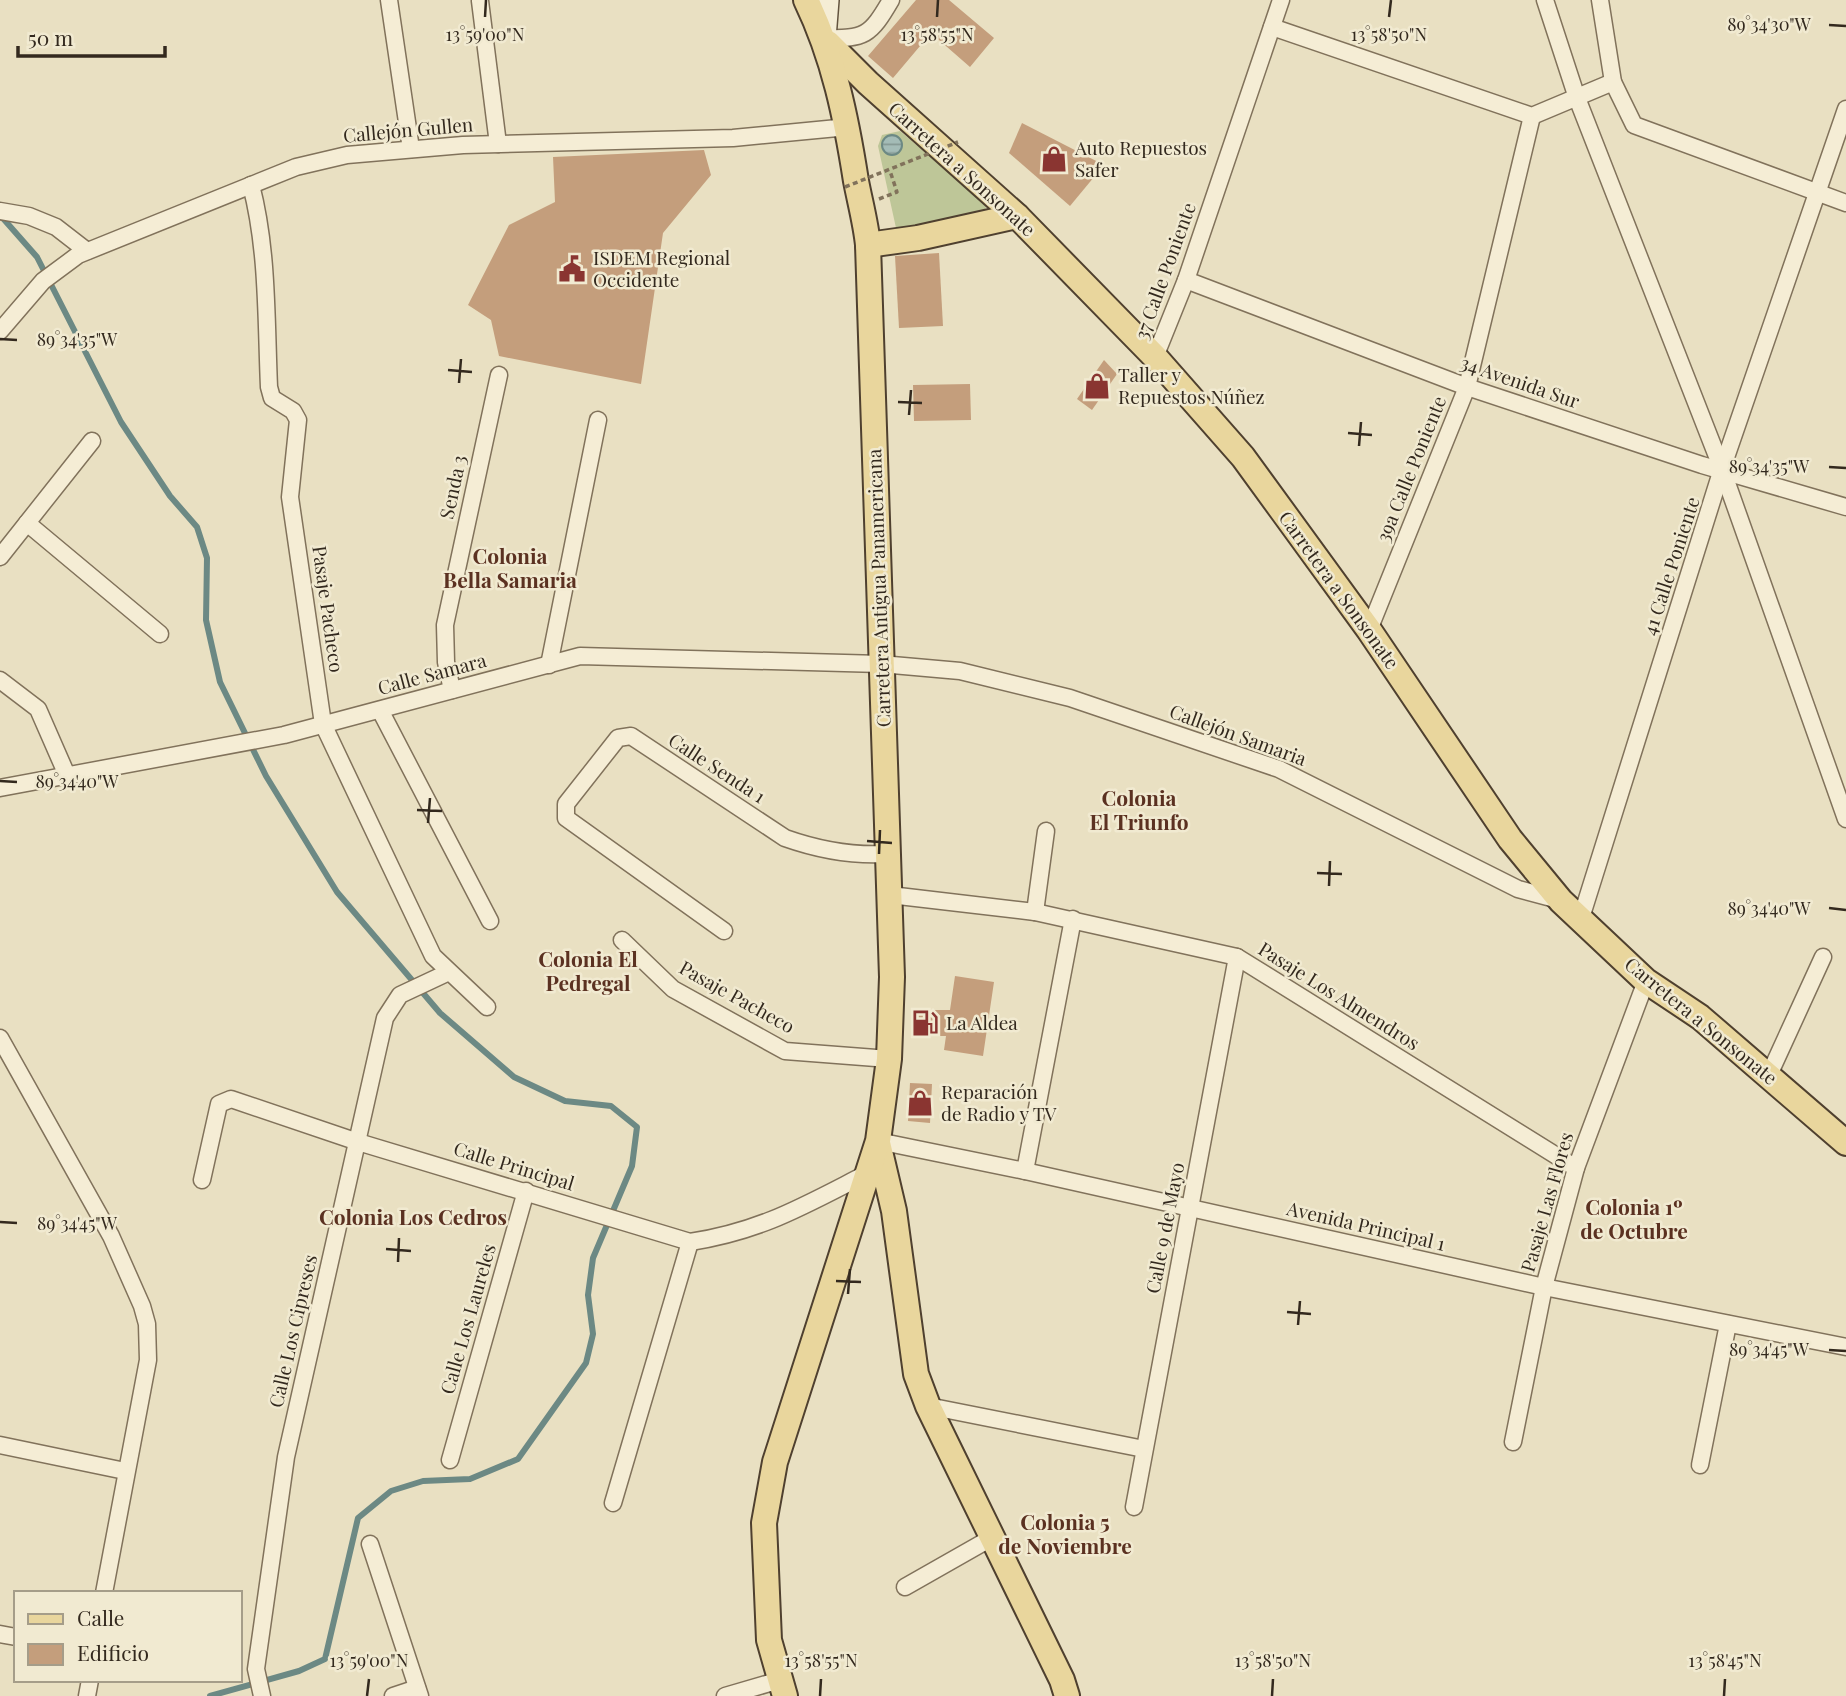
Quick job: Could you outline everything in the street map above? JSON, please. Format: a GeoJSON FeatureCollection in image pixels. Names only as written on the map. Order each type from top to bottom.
{"type":"FeatureCollection","features":[{"type":"Feature","properties":{"kind":"main road"},"geometry":{"type":"LineString","coordinates":[[806,0],[824,38]]}},
{"type":"Feature","properties":{"kind":"main road","name":"Carretera Antigua Panamericana"},"geometry":{"type":"LineString","coordinates":[[782,1688],[769,1640],[764,1523],[775,1462],[878,1141],[889,1059],[892,977],[867,245],[848,127],[824,38]]}},
{"type":"Feature","properties":{"kind":"main road","name":"Carretera a Sonsonate"},"geometry":{"type":"LineString","coordinates":[[824,38],[868,83],[1017,216],[1155,357],[1243,457],[1369,630],[1510,839],[1561,901],[1646,981],[1700,1017],[1846,1143]]}},
{"type":"Feature","properties":{"kind":"main road"},"geometry":{"type":"LineString","coordinates":[[867,245],[1017,216]]}},
{"type":"Feature","properties":{"kind":"main road","name":"Carretera Antigua Panamericana"},"geometry":{"type":"LineString","coordinates":[[878,1141],[894,1211],[916,1374],[928,1406],[1062,1680],[1067,1696]]}},
{"type":"Feature","properties":{"kind":"street"},"geometry":{"type":"LineString","coordinates":[[389,0],[411,149]]}},
{"type":"Feature","properties":{"kind":"street"},"geometry":{"type":"LineString","coordinates":[[827,0],[824,38],[857,39],[874,25],[891,0]]}},
{"type":"Feature","properties":{"kind":"street","name":"37 Calle Poniente"},"geometry":{"type":"LineString","coordinates":[[1155,357],[1186,280],[1281,0]]}},
{"type":"Feature","properties":{"kind":"street"},"geometry":{"type":"LineString","coordinates":[[1545,0],[1577,98],[1722,470],[1846,819]]}},
{"type":"Feature","properties":{"kind":"street"},"geometry":{"type":"LineString","coordinates":[[1600,0],[1613,82],[1628,118],[1642,130],[1846,203]]}},
{"type":"Feature","properties":{"kind":"street"},"geometry":{"type":"LineString","coordinates":[[480,1],[498,144]]}},
{"type":"Feature","properties":{"kind":"street"},"geometry":{"type":"LineString","coordinates":[[1272,27],[1532,116],[1613,82]]}},
{"type":"Feature","properties":{"kind":"street","name":"41 Calle Poniente"},"geometry":{"type":"LineString","coordinates":[[1581,918],[1722,470],[1846,109]]}},
{"type":"Feature","properties":{"kind":"street","name":"39a Calle Poniente"},"geometry":{"type":"LineString","coordinates":[[1369,630],[1466,387],[1532,116]]}},
{"type":"Feature","properties":{"kind":"street","name":"Callejón Gullen"},"geometry":{"type":"LineString","coordinates":[[0,331],[59,266],[86,251],[321,159],[411,149],[733,138],[848,127]]}},
{"type":"Feature","properties":{"kind":"street","name":"Pasaje Pacheco"},"geometry":{"type":"LineString","coordinates":[[251,185],[259,216],[263,252],[269,387],[272,398],[293,411],[298,420],[290,497],[323,724],[433,957],[487,1007]]}},
{"type":"Feature","properties":{"kind":"street"},"geometry":{"type":"LineString","coordinates":[[0,211],[29,216],[56,227],[86,251]]}},
{"type":"Feature","properties":{"kind":"street","name":"34 Avenida Sur"},"geometry":{"type":"LineString","coordinates":[[1186,280],[1466,387],[1846,507]]}},
{"type":"Feature","properties":{"kind":"street","name":"Senda 3"},"geometry":{"type":"LineString","coordinates":[[452,690],[446,662],[445,625],[499,375]]}},
{"type":"Feature","properties":{"kind":"street"},"geometry":{"type":"LineString","coordinates":[[549,665],[598,421]]}},
{"type":"Feature","properties":{"kind":"street"},"geometry":{"type":"LineString","coordinates":[[0,557],[92,441]]}},
{"type":"Feature","properties":{"kind":"street"},"geometry":{"type":"LineString","coordinates":[[27,523],[160,634]]}},
{"type":"Feature","properties":{"kind":"street","name":"Calle Samara"},"geometry":{"type":"LineString","coordinates":[[0,788],[66,773],[284,735],[580,656],[881,664]]}},
{"type":"Feature","properties":{"kind":"street","name":"Callejón Samaria"},"geometry":{"type":"LineString","coordinates":[[881,664],[960,671],[1070,698],[1279,769],[1518,889],[1561,901]]}},
{"type":"Feature","properties":{"kind":"street"},"geometry":{"type":"LineString","coordinates":[[0,680],[38,709],[66,773]]}},
{"type":"Feature","properties":{"kind":"street"},"geometry":{"type":"LineString","coordinates":[[380,709],[490,921]]}},
{"type":"Feature","properties":{"kind":"street","name":"Calle Senda 1"},"geometry":{"type":"LineString","coordinates":[[723,931],[566,818],[566,804],[618,738],[631,736],[785,838],[813,848],[855,856],[887,854]]}},
{"type":"Feature","properties":{"kind":"street"},"geometry":{"type":"LineString","coordinates":[[1035,912],[1046,831]]}},
{"type":"Feature","properties":{"kind":"street","name":"Pasaje Los Almendros"},"geometry":{"type":"LineString","coordinates":[[890,895],[1035,912],[1237,957],[1576,1168]]}},
{"type":"Feature","properties":{"kind":"street"},"geometry":{"type":"LineString","coordinates":[[1025,1171],[1073,919]]}},
{"type":"Feature","properties":{"kind":"street","name":"Pasaje Pacheco"},"geometry":{"type":"LineString","coordinates":[[622,940],[673,989],[785,1051],[889,1059]]}},
{"type":"Feature","properties":{"kind":"street","name":"Calle 9 de Mayo"},"geometry":{"type":"LineString","coordinates":[[1134,1507],[1237,957]]}},
{"type":"Feature","properties":{"kind":"street"},"geometry":{"type":"LineString","coordinates":[[1769,1075],[1823,957]]}},
{"type":"Feature","properties":{"kind":"street","name":"Calle Los Cipreses"},"geometry":{"type":"LineString","coordinates":[[262,1696],[256,1669],[286,1457],[385,1018],[400,995],[449,972]]}},
{"type":"Feature","properties":{"kind":"street","name":"Pasaje Las Flores"},"geometry":{"type":"LineString","coordinates":[[1513,1442],[1544,1287],[1576,1168],[1646,981]]}},
{"type":"Feature","properties":{"kind":"street"},"geometry":{"type":"LineString","coordinates":[[0,1038],[111,1236],[142,1306],[147,1324],[148,1360],[104,1591]]}},
{"type":"Feature","properties":{"kind":"street","name":"Calle Principal"},"geometry":{"type":"LineString","coordinates":[[202,1180],[219,1104],[231,1098],[358,1142],[690,1242],[733,1236],[773,1222],[868,1173]]}},
{"type":"Feature","properties":{"kind":"street","name":"Avenida Principal 1"},"geometry":{"type":"LineString","coordinates":[[878,1141],[1025,1171],[1544,1287],[1846,1348]]}},
{"type":"Feature","properties":{"kind":"street","name":"Calle Los Laureles"},"geometry":{"type":"LineString","coordinates":[[450,1460],[526,1191]]}},
{"type":"Feature","properties":{"kind":"street"},"geometry":{"type":"LineString","coordinates":[[612,1503],[690,1242]]}},
{"type":"Feature","properties":{"kind":"street"},"geometry":{"type":"LineString","coordinates":[[1700,1465],[1728,1324]]}},
{"type":"Feature","properties":{"kind":"street"},"geometry":{"type":"LineString","coordinates":[[928,1406],[1144,1449]]}},
{"type":"Feature","properties":{"kind":"street"},"geometry":{"type":"LineString","coordinates":[[0,1445],[125,1471]]}},
{"type":"Feature","properties":{"kind":"street"},"geometry":{"type":"LineString","coordinates":[[905,1587],[993,1537]]}},
{"type":"Feature","properties":{"kind":"street"},"geometry":{"type":"LineString","coordinates":[[370,1544],[419,1692],[393,1696]]}},
{"type":"Feature","properties":{"kind":"street"},"geometry":{"type":"LineString","coordinates":[[725,1696],[782,1688]]}},
{"type":"Feature","properties":{"kind":"path"},"geometry":{"type":"LineString","coordinates":[[845,187],[958,142]]}},
{"type":"Feature","properties":{"kind":"path"},"geometry":{"type":"LineString","coordinates":[[890,171],[897,192]]}},
{"type":"Feature","properties":{"kind":"green space"},"geometry":{"type":"Polygon","coordinates":[[[900,131],[978,198],[986,207],[984,212],[937,220],[898,237],[878,146],[882,135],[900,131]]]}},
{"type":"Feature","properties":{"kind":"water"},"geometry":{"type":"Polygon","coordinates":[[[888,135],[896,135],[902,145],[896,155],[888,155],[882,149],[882,141],[888,135]]]}},
{"type":"Feature","properties":{"kind":"building"},"geometry":{"type":"Polygon","coordinates":[[[916,0],[949,0],[994,38],[970,67],[931,33],[893,78],[868,56],[916,0]]]}},
{"type":"Feature","properties":{"kind":"building","name":"Auto Repuestos Safer"},"geometry":{"type":"Polygon","coordinates":[[[1022,123],[1104,165],[1070,206],[1009,153],[1022,123]]]}},
{"type":"Feature","properties":{"kind":"building","name":"ISDEM Regional Occidente"},"geometry":{"type":"Polygon","coordinates":[[[704,150],[711,175],[663,233],[641,384],[499,356],[491,320],[468,305],[509,225],[555,202],[553,157],[704,150]]]}},
{"type":"Feature","properties":{"kind":"building"},"geometry":{"type":"Polygon","coordinates":[[[939,253],[943,326],[899,328],[895,256],[939,253]]]}},
{"type":"Feature","properties":{"kind":"building","name":"Taller y Repuestos Núñez"},"geometry":{"type":"Polygon","coordinates":[[[1104,360],[1117,374],[1092,410],[1077,399],[1104,360]]]}},
{"type":"Feature","properties":{"kind":"building"},"geometry":{"type":"Polygon","coordinates":[[[970,384],[971,420],[914,421],[913,385],[970,384]]]}},
{"type":"Feature","properties":{"kind":"building"},"geometry":{"type":"Polygon","coordinates":[[[955,976],[994,982],[983,1056],[944,1050],[946,1036],[913,1036],[912,1010],[950,1010],[955,976]]]}},
{"type":"Feature","properties":{"kind":"building","name":"Reparación de Radio y TV"},"geometry":{"type":"Polygon","coordinates":[[[910,1083],[932,1084],[930,1123],[908,1121],[910,1083]]]}},
{"type":"Feature","properties":{"kind":"waterway"},"geometry":{"type":"LineString","coordinates":[[0,215],[37,257],[121,422],[170,496],[197,527],[207,558],[206,620],[220,682],[266,776],[337,892],[440,1013],[514,1077],[565,1101],[611,1106],[637,1127],[632,1166],[593,1258],[588,1295],[593,1334],[586,1363],[518,1459],[470,1479],[423,1481],[391,1491],[358,1518],[325,1659],[299,1671],[210,1696]]}},
{"type":"Feature","properties":{"kind":"place","name":"Auto Repuestos Safer"},"geometry":{"type":"Point","coordinates":[1054,159]}},
{"type":"Feature","properties":{"kind":"place","name":"ISDEM Regional Occidente"},"geometry":{"type":"Point","coordinates":[572,269]}},
{"type":"Feature","properties":{"kind":"place","name":"Taller y Repuestos Núñez"},"geometry":{"type":"Point","coordinates":[1097,386]}},
{"type":"Feature","properties":{"kind":"place","name":"La Aldea"},"geometry":{"type":"Point","coordinates":[925,1023]}},
{"type":"Feature","properties":{"kind":"place","name":"Reparación de Radio y TV"},"geometry":{"type":"Point","coordinates":[920,1103]}},
{"type":"Feature","properties":{"kind":"district","name":"Colonia Bella Samaria"},"geometry":{"type":"Point","coordinates":[510,569]}},
{"type":"Feature","properties":{"kind":"district","name":"Colonia El Triunfo"},"geometry":{"type":"Point","coordinates":[1139,811]}},
{"type":"Feature","properties":{"kind":"district","name":"Colonia El Pedregal"},"geometry":{"type":"Point","coordinates":[588,972]}},
{"type":"Feature","properties":{"kind":"district","name":"Colonia Los Cedros"},"geometry":{"type":"Point","coordinates":[413,1218]}},
{"type":"Feature","properties":{"kind":"district","name":"Colonia 1º de Octubre"},"geometry":{"type":"Point","coordinates":[1634,1220]}},
{"type":"Feature","properties":{"kind":"district","name":"Colonia 5 de Noviembre"},"geometry":{"type":"Point","coordinates":[1065,1535]}}]}
